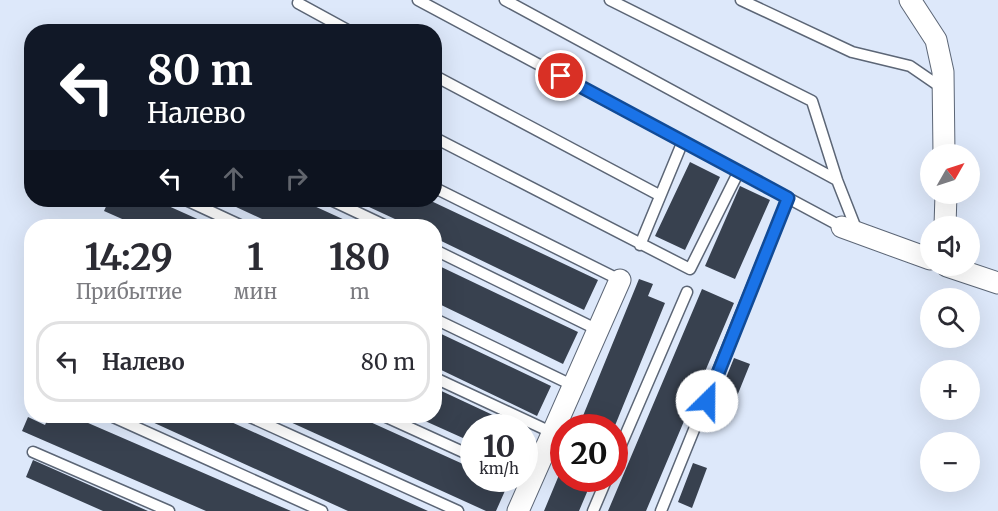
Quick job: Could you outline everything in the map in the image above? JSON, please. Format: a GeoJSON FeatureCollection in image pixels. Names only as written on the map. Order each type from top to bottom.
{"type":"FeatureCollection","features":[{"type":"Feature","properties":{"kind":"street"},"geometry":{"type":"LineString","coordinates":[[910,0],[936,40],[943,72],[944,144]]}},
{"type":"Feature","properties":{"kind":"street"},"geometry":{"type":"LineString","coordinates":[[850,229],[920,255]]}},
{"type":"Feature","properties":{"kind":"street"},"geometry":{"type":"LineString","coordinates":[[977,276],[998,283]]}},
{"type":"Feature","properties":{"kind":"street"},"geometry":{"type":"LineString","coordinates":[[561,414],[620,280]]}},
{"type":"Feature","properties":{"kind":"street"},"geometry":{"type":"LineString","coordinates":[[538,459],[550,438]]}},
{"type":"Feature","properties":{"kind":"street"},"geometry":{"type":"LineString","coordinates":[[518,511],[522,492]]}},
{"type":"Feature","properties":{"kind":"lane"},"geometry":{"type":"LineString","coordinates":[[418,0],[850,229]]}},
{"type":"Feature","properties":{"kind":"lane"},"geometry":{"type":"LineString","coordinates":[[505,0],[837,180]]}},
{"type":"Feature","properties":{"kind":"lane"},"geometry":{"type":"LineString","coordinates":[[610,0],[812,101],[850,229]]}},
{"type":"Feature","properties":{"kind":"lane"},"geometry":{"type":"LineString","coordinates":[[741,0],[852,52],[910,66],[942,88]]}},
{"type":"Feature","properties":{"kind":"lane"},"geometry":{"type":"LineString","coordinates":[[298,3],[336,24]]}},
{"type":"Feature","properties":{"kind":"lane"},"geometry":{"type":"LineString","coordinates":[[442,80],[659,195]]}},
{"type":"Feature","properties":{"kind":"lane"},"geometry":{"type":"LineString","coordinates":[[640,244],[683,141]]}},
{"type":"Feature","properties":{"kind":"lane"},"geometry":{"type":"LineString","coordinates":[[442,142],[690,269],[739,171]]}},
{"type":"Feature","properties":{"kind":"lane"},"geometry":{"type":"LineString","coordinates":[[442,191],[620,280]]}},
{"type":"Feature","properties":{"kind":"lane"},"geometry":{"type":"LineString","coordinates":[[661,511],[788,198]]}},
{"type":"Feature","properties":{"kind":"lane"},"geometry":{"type":"LineString","coordinates":[[201,207],[227,219]]}},
{"type":"Feature","properties":{"kind":"lane"},"geometry":{"type":"LineString","coordinates":[[346,207],[371,219]]}},
{"type":"Feature","properties":{"kind":"lane"},"geometry":{"type":"LineString","coordinates":[[442,253],[598,330]]}},
{"type":"Feature","properties":{"kind":"lane"},"geometry":{"type":"LineString","coordinates":[[628,429],[687,292]]}},
{"type":"Feature","properties":{"kind":"lane"},"geometry":{"type":"LineString","coordinates":[[442,322],[573,386]]}},
{"type":"Feature","properties":{"kind":"lane"},"geometry":{"type":"LineString","coordinates":[[442,381],[550,432]]}},
{"type":"Feature","properties":{"kind":"lane"},"geometry":{"type":"LineString","coordinates":[[127,423],[322,511]]}},
{"type":"Feature","properties":{"kind":"lane"},"geometry":{"type":"LineString","coordinates":[[263,423],[458,511]]}},
{"type":"Feature","properties":{"kind":"lane"},"geometry":{"type":"LineString","coordinates":[[399,423],[460,451]]}},
{"type":"Feature","properties":{"kind":"lane"},"geometry":{"type":"LineString","coordinates":[[33,452],[169,511]]}},
{"type":"Feature","properties":{"kind":"lane"},"geometry":{"type":"LineString","coordinates":[[593,511],[601,492]]}},
{"type":"Feature","properties":{"kind":"building"},"geometry":{"type":"Polygon","coordinates":[[[690,162],[720,177],[685,250],[655,236],[690,162]]]}},
{"type":"Feature","properties":{"kind":"building"},"geometry":{"type":"Polygon","coordinates":[[[740,186],[770,200],[735,279],[705,266],[740,186]]]}},
{"type":"Feature","properties":{"kind":"building"},"geometry":{"type":"Polygon","coordinates":[[[442,206],[598,280],[584,310],[442,241],[442,219],[395,219],[369,207],[442,206]]]}},
{"type":"Feature","properties":{"kind":"building"},"geometry":{"type":"Polygon","coordinates":[[[106,207],[171,207],[197,219],[122,219],[104,211],[106,207]]]}},
{"type":"Feature","properties":{"kind":"building"},"geometry":{"type":"Polygon","coordinates":[[[236,207],[316,207],[343,219],[262,219],[236,207]]]}},
{"type":"Feature","properties":{"kind":"building"},"geometry":{"type":"Polygon","coordinates":[[[442,267],[578,332],[563,364],[442,305],[442,267]]]}},
{"type":"Feature","properties":{"kind":"building"},"geometry":{"type":"Polygon","coordinates":[[[639,279],[653,284],[648,296],[665,303],[620,414],[584,414],[639,279]]]}},
{"type":"Feature","properties":{"kind":"building"},"geometry":{"type":"Polygon","coordinates":[[[702,289],[734,303],[646,511],[608,511],[616,492],[628,492],[628,464],[702,289]]]}},
{"type":"Feature","properties":{"kind":"building"},"geometry":{"type":"Polygon","coordinates":[[[442,334],[551,386],[538,414],[533,414],[442,370],[442,334]]]}},
{"type":"Feature","properties":{"kind":"building"},"geometry":{"type":"Polygon","coordinates":[[[734,358],[750,364],[731,411],[715,405],[734,358]]]}},
{"type":"Feature","properties":{"kind":"building"},"geometry":{"type":"Polygon","coordinates":[[[442,391],[491,414],[460,414],[460,437],[430,423],[442,423],[442,391]]]}},
{"type":"Feature","properties":{"kind":"building"},"geometry":{"type":"Polygon","coordinates":[[[25,423],[45,425],[46,423],[88,423],[291,511],[206,511],[22,431],[25,423]]]}},
{"type":"Feature","properties":{"kind":"building"},"geometry":{"type":"Polygon","coordinates":[[[154,423],[233,423],[428,511],[348,511],[154,423]]]}},
{"type":"Feature","properties":{"kind":"building"},"geometry":{"type":"Polygon","coordinates":[[[292,423],[372,423],[460,463],[460,492],[504,492],[496,511],[486,511],[292,423]]]}},
{"type":"Feature","properties":{"kind":"building"},"geometry":{"type":"Polygon","coordinates":[[[33,460],[148,511],[103,511],[26,477],[33,460]]]}},
{"type":"Feature","properties":{"kind":"building"},"geometry":{"type":"Polygon","coordinates":[[[693,463],[707,468],[692,508],[678,502],[693,463]]]}},
{"type":"Feature","properties":{"kind":"building"},"geometry":{"type":"Polygon","coordinates":[[[552,492],[587,492],[579,511],[544,511],[552,492]]]}},
{"type":"Feature","properties":{"kind":"route"},"geometry":{"type":"LineString","coordinates":[[561,76],[788,198],[707,401]]}}]}
